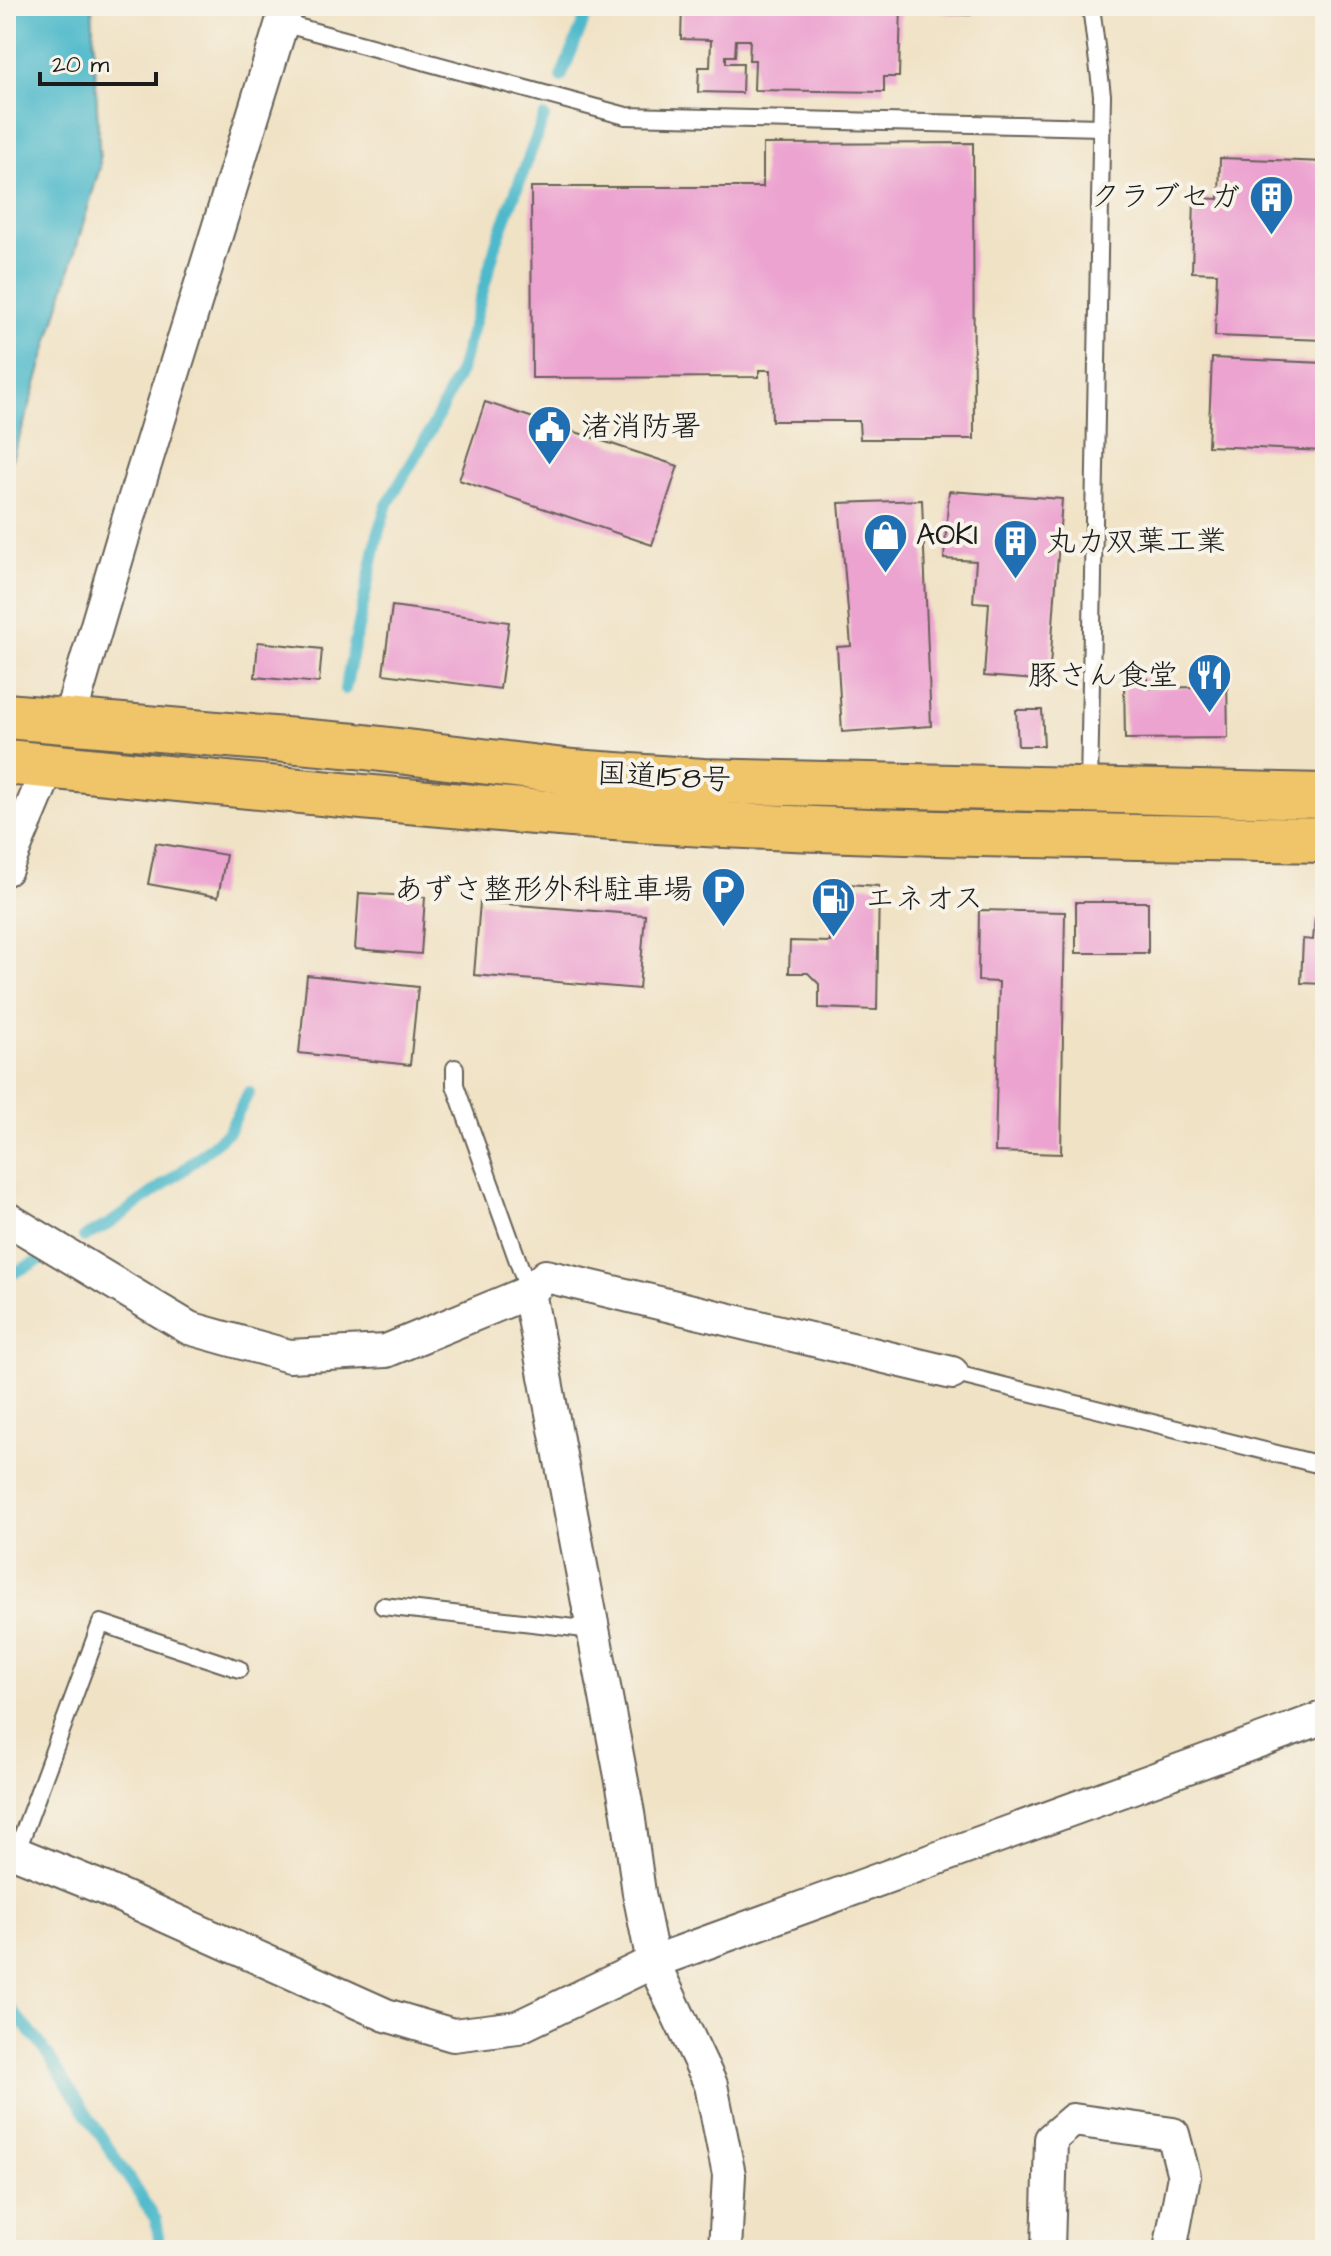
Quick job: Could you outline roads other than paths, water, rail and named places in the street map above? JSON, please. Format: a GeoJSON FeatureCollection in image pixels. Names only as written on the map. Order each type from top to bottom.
{"type":"FeatureCollection","features":[{"type":"Feature","properties":{"kind":"highway","name":"国道158号"},"geometry":{"type":"LineString","coordinates":[[40,720],[356,746],[573,772],[703,781],[1325,796]]}},
{"type":"Feature","properties":{"kind":"highway","name":"国道158号"},"geometry":{"type":"LineString","coordinates":[[29,764],[470,806],[687,823],[856,832],[1325,840]]}},
{"type":"Feature","properties":{"kind":"street"},"geometry":{"type":"LineString","coordinates":[[40,720],[135,497],[284,15]]}},
{"type":"Feature","properties":{"kind":"street"},"geometry":{"type":"LineString","coordinates":[[6,869],[29,764]]}},
{"type":"Feature","properties":{"kind":"street"},"geometry":{"type":"LineString","coordinates":[[6,1218],[189,1328],[289,1356],[386,1351],[529,1292],[546,1276],[952,1373]]}},
{"type":"Feature","properties":{"kind":"street"},"geometry":{"type":"LineString","coordinates":[[529,1292],[653,1962],[711,2085],[729,2175],[725,2250]]}},
{"type":"Feature","properties":{"kind":"street"},"geometry":{"type":"LineString","coordinates":[[11,1852],[105,1889],[386,2015],[453,2035],[518,2027],[653,1962],[1325,1717]]}},
{"type":"Feature","properties":{"kind":"street"},"geometry":{"type":"LineString","coordinates":[[1048,2250],[1051,2139],[1073,2120],[1173,2134],[1184,2176],[1170,2250]]}},
{"type":"Feature","properties":{"kind":"lane"},"geometry":{"type":"LineString","coordinates":[[1089,792],[1102,127],[1102,95],[1091,6]]}},
{"type":"Feature","properties":{"kind":"lane"},"geometry":{"type":"LineString","coordinates":[[284,15],[626,116],[1102,127]]}},
{"type":"Feature","properties":{"kind":"lane"},"geometry":{"type":"LineString","coordinates":[[455,1068],[455,1085],[529,1292]]}},
{"type":"Feature","properties":{"kind":"lane"},"geometry":{"type":"LineString","coordinates":[[952,1373],[1325,1466]]}},
{"type":"Feature","properties":{"kind":"lane"},"geometry":{"type":"LineString","coordinates":[[383,1606],[593,1630]]}},
{"type":"Feature","properties":{"kind":"lane"},"geometry":{"type":"LineString","coordinates":[[11,1852],[101,1623],[239,1669]]}},
{"type":"Feature","properties":{"kind":"water"},"geometry":{"type":"Polygon","coordinates":[[[6,6],[92,6],[100,167],[6,476],[6,6]]]}},
{"type":"Feature","properties":{"kind":"waterway"},"geometry":{"type":"LineString","coordinates":[[561,77],[590,6]]}},
{"type":"Feature","properties":{"kind":"waterway"},"geometry":{"type":"LineString","coordinates":[[345,689],[386,507],[432,428],[460,371],[497,241],[544,117]]}},
{"type":"Feature","properties":{"kind":"waterway"},"geometry":{"type":"LineString","coordinates":[[84,1237],[111,1223],[182,1171],[228,1132],[249,1092]]}},
{"type":"Feature","properties":{"kind":"waterway"},"geometry":{"type":"LineString","coordinates":[[6,1277],[40,1260]]}},
{"type":"Feature","properties":{"kind":"waterway"},"geometry":{"type":"LineString","coordinates":[[6,2004],[40,2043],[156,2220],[161,2250]]}},
{"type":"Feature","properties":{"kind":"place","name":"クラブセガ"},"geometry":{"type":"Point","coordinates":[1271,236]}},
{"type":"Feature","properties":{"kind":"place","name":"渚消防署"},"geometry":{"type":"Point","coordinates":[550,466]}},
{"type":"Feature","properties":{"kind":"place","name":"AOKI"},"geometry":{"type":"Point","coordinates":[885,574]}},
{"type":"Feature","properties":{"kind":"place","name":"丸カ双葉工業"},"geometry":{"type":"Point","coordinates":[1015,581]}},
{"type":"Feature","properties":{"kind":"place","name":"豚さん食堂"},"geometry":{"type":"Point","coordinates":[1209,715]}},
{"type":"Feature","properties":{"kind":"place","name":"あずさ整形外科駐車場"},"geometry":{"type":"Point","coordinates":[724,929]}},
{"type":"Feature","properties":{"kind":"place","name":"エネオス"},"geometry":{"type":"Point","coordinates":[834,938]}}]}
